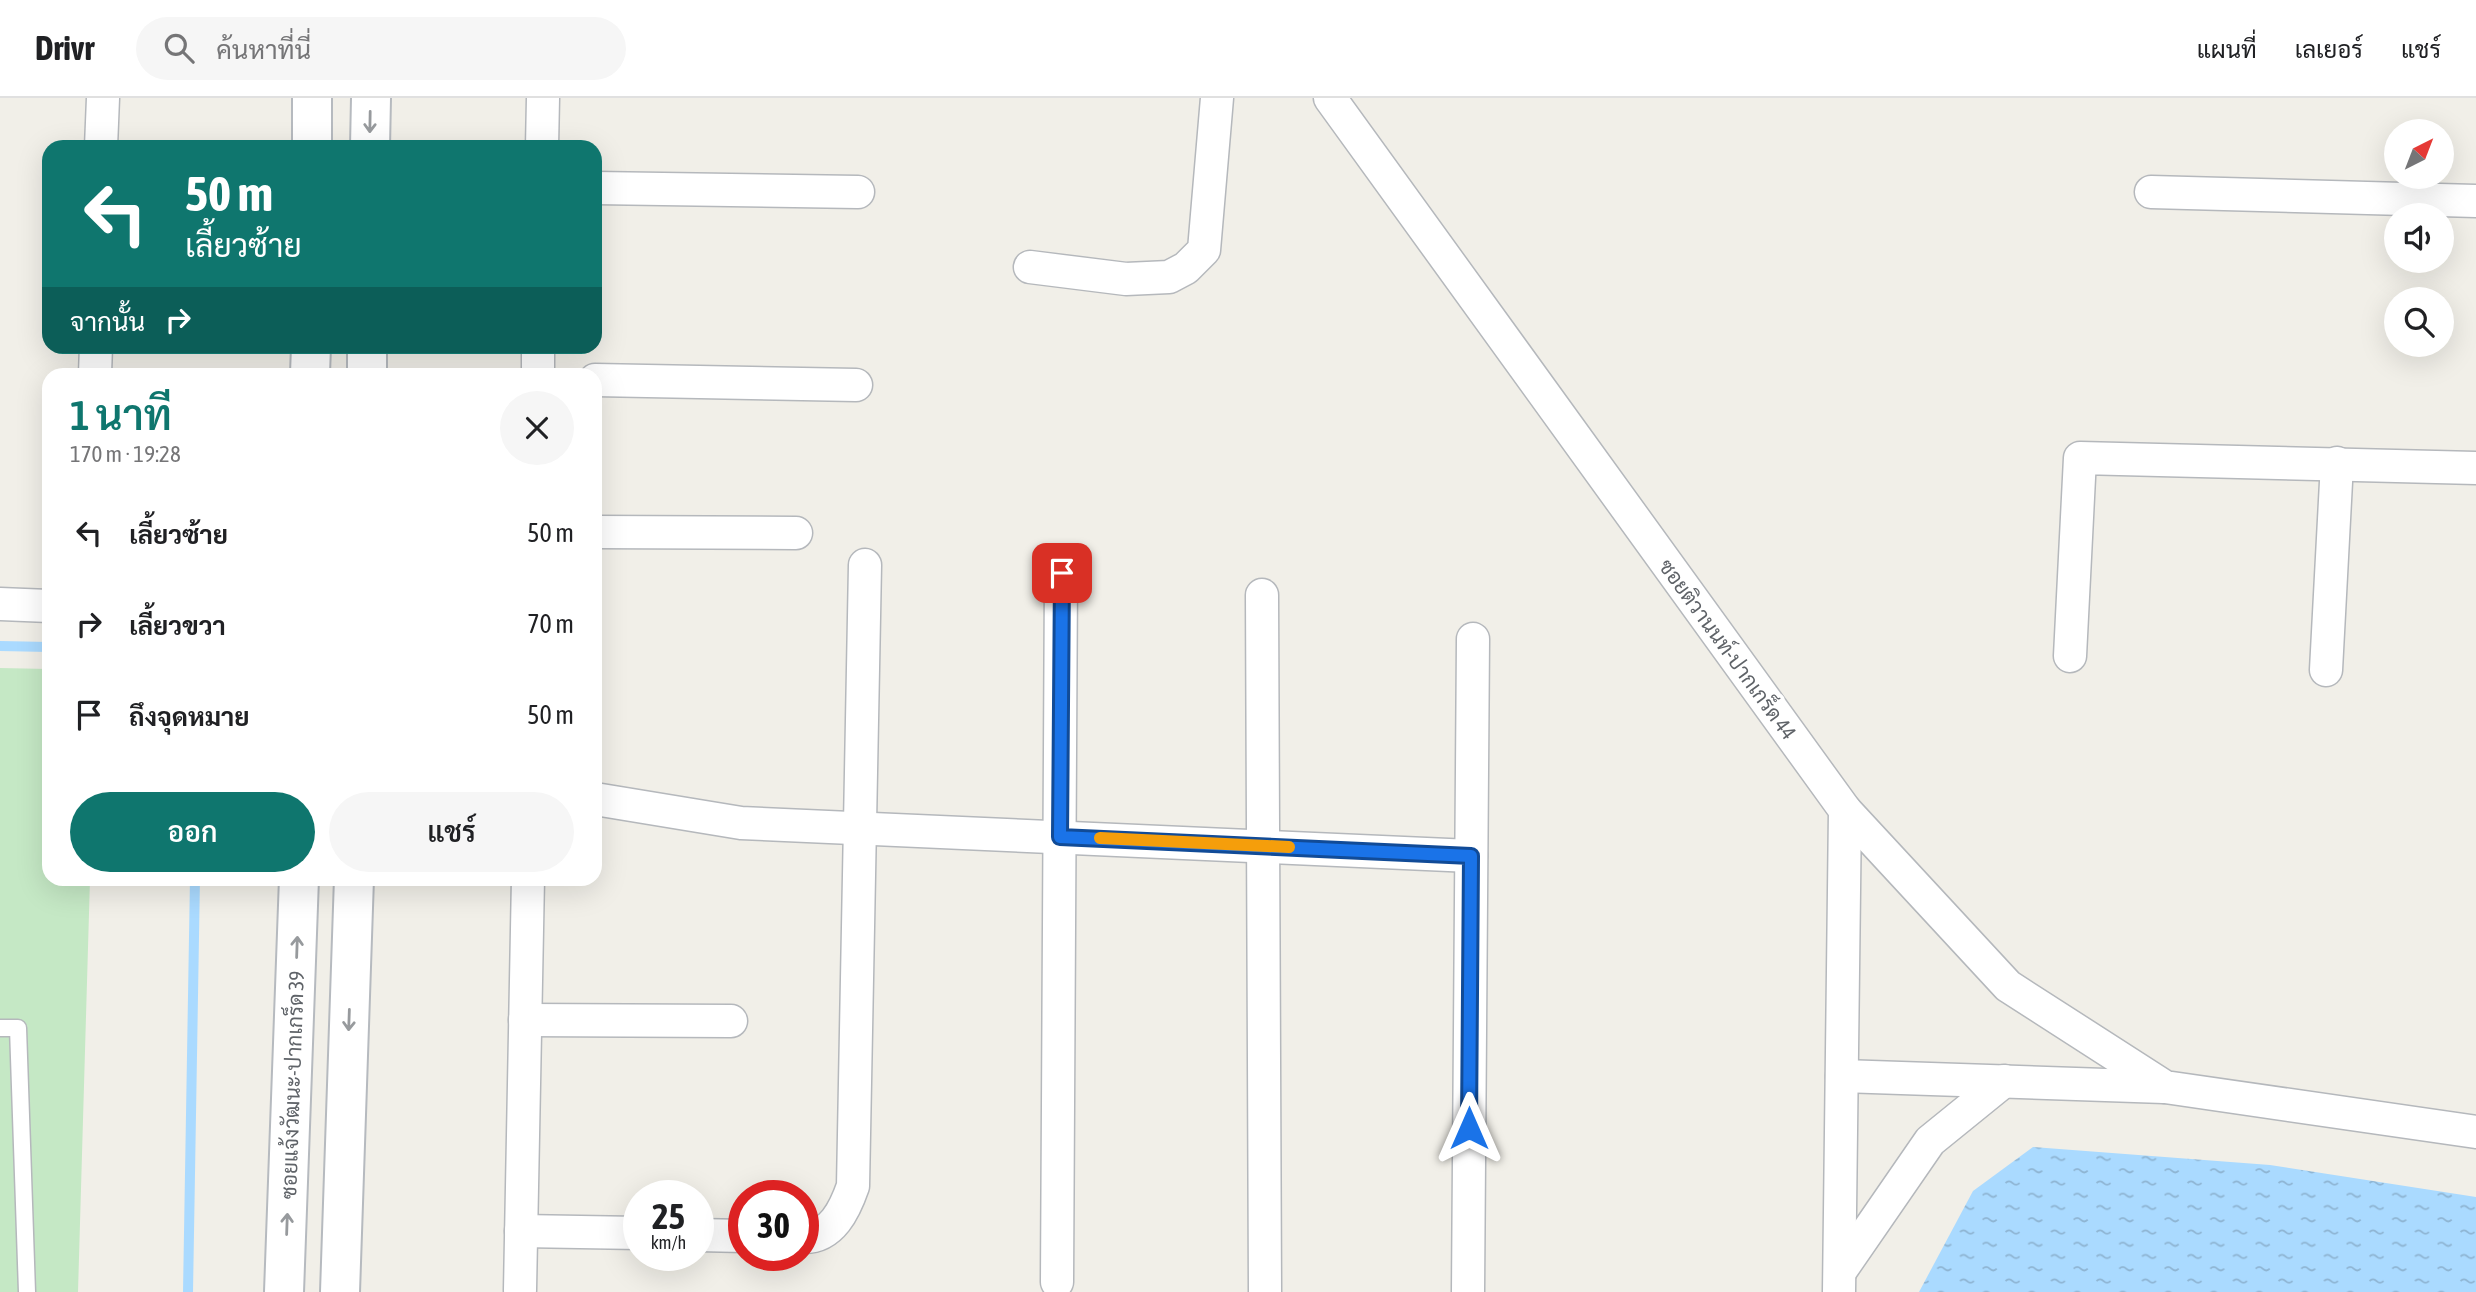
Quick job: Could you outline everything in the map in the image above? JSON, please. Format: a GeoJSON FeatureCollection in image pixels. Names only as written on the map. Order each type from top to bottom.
{"type":"FeatureCollection","features":[{"type":"Feature","properties":{"kind":"main road"},"geometry":{"type":"LineString","coordinates":[[312,140],[313,98]]}},
{"type":"Feature","properties":{"kind":"main road"},"geometry":{"type":"LineString","coordinates":[[370,140],[371,98]]}},
{"type":"Feature","properties":{"kind":"main road","name":"ซอยแจ้งวัฒนะ-ปากเกร็ด 39"},"geometry":{"type":"LineString","coordinates":[[284,1292],[299,886]]}},
{"type":"Feature","properties":{"kind":"main road"},"geometry":{"type":"LineString","coordinates":[[340,1292],[354,886]]}},
{"type":"Feature","properties":{"kind":"street"},"geometry":{"type":"LineString","coordinates":[[101,140],[103,98]]}},
{"type":"Feature","properties":{"kind":"street"},"geometry":{"type":"LineString","coordinates":[[542,140],[543,98]]}},
{"type":"Feature","properties":{"kind":"street"},"geometry":{"type":"LineString","coordinates":[[1030,267],[1126,279],[1170,277],[1186,268],[1204,250],[1217,98]]}},
{"type":"Feature","properties":{"kind":"street","name":"ซอยติวานนท์-ปากเกร็ด 44"},"geometry":{"type":"LineString","coordinates":[[1330,98],[1845,810],[2008,986],[2165,1087]]}},
{"type":"Feature","properties":{"kind":"street"},"geometry":{"type":"LineString","coordinates":[[602,188],[858,192]]}},
{"type":"Feature","properties":{"kind":"street"},"geometry":{"type":"LineString","coordinates":[[2151,192],[2476,201]]}},
{"type":"Feature","properties":{"kind":"street"},"geometry":{"type":"LineString","coordinates":[[602,380],[856,385]]}},
{"type":"Feature","properties":{"kind":"street"},"geometry":{"type":"LineString","coordinates":[[2070,656],[2080,458],[2476,468]]}},
{"type":"Feature","properties":{"kind":"street"},"geometry":{"type":"LineString","coordinates":[[2326,670],[2337,463]]}},
{"type":"Feature","properties":{"kind":"street"},"geometry":{"type":"LineString","coordinates":[[602,532],[796,533]]}},
{"type":"Feature","properties":{"kind":"street"},"geometry":{"type":"LineString","coordinates":[[819,1234],[826,1231],[845,1209],[853,1186],[866,565]]}},
{"type":"Feature","properties":{"kind":"street"},"geometry":{"type":"LineString","coordinates":[[1057,1282],[1062,573]]}},
{"type":"Feature","properties":{"kind":"street"},"geometry":{"type":"LineString","coordinates":[[1262,595],[1265,1292]]}},
{"type":"Feature","properties":{"kind":"street"},"geometry":{"type":"LineString","coordinates":[[0,604],[42,606]]}},
{"type":"Feature","properties":{"kind":"street"},"geometry":{"type":"LineString","coordinates":[[1468,1292],[1473,639]]}},
{"type":"Feature","properties":{"kind":"street"},"geometry":{"type":"LineString","coordinates":[[602,800],[741,823],[1471,856]]}},
{"type":"Feature","properties":{"kind":"street"},"geometry":{"type":"LineString","coordinates":[[1840,1281],[1845,810]]}},
{"type":"Feature","properties":{"kind":"street"},"geometry":{"type":"LineString","coordinates":[[520,1290],[528,886]]}},
{"type":"Feature","properties":{"kind":"street"},"geometry":{"type":"LineString","coordinates":[[525,1020],[731,1021]]}},
{"type":"Feature","properties":{"kind":"street"},"geometry":{"type":"LineString","coordinates":[[1842,1076],[2165,1087],[2476,1132]]}},
{"type":"Feature","properties":{"kind":"street"},"geometry":{"type":"LineString","coordinates":[[1840,1281],[1930,1141],[2004,1081]]}},
{"type":"Feature","properties":{"kind":"street"},"geometry":{"type":"LineString","coordinates":[[521,1231],[623,1233]]}},
{"type":"Feature","properties":{"kind":"lane"},"geometry":{"type":"LineString","coordinates":[[0,1028],[18,1028],[27,1292]]}},
{"type":"Feature","properties":{"kind":"green space"},"geometry":{"type":"Polygon","coordinates":[[[0,668],[42,669],[42,886],[90,886],[78,1292],[0,1292],[0,668]]]}},
{"type":"Feature","properties":{"kind":"water"},"geometry":{"type":"Polygon","coordinates":[[[2033,1147],[2270,1165],[2476,1197],[2476,1292],[1919,1292],[1973,1191],[2033,1147]]]}},
{"type":"Feature","properties":{"kind":"waterway"},"geometry":{"type":"LineString","coordinates":[[0,646],[42,647]]}},
{"type":"Feature","properties":{"kind":"waterway"},"geometry":{"type":"LineString","coordinates":[[188,1292],[195,886]]}},
{"type":"Feature","properties":{"kind":"slow traffic"},"geometry":{"type":"LineString","coordinates":[[1100,838],[1289,847]]}},
{"type":"Feature","properties":{"kind":"route"},"geometry":{"type":"LineString","coordinates":[[1062,573],[1060,837],[1471,856],[1469,1128]]}}]}
